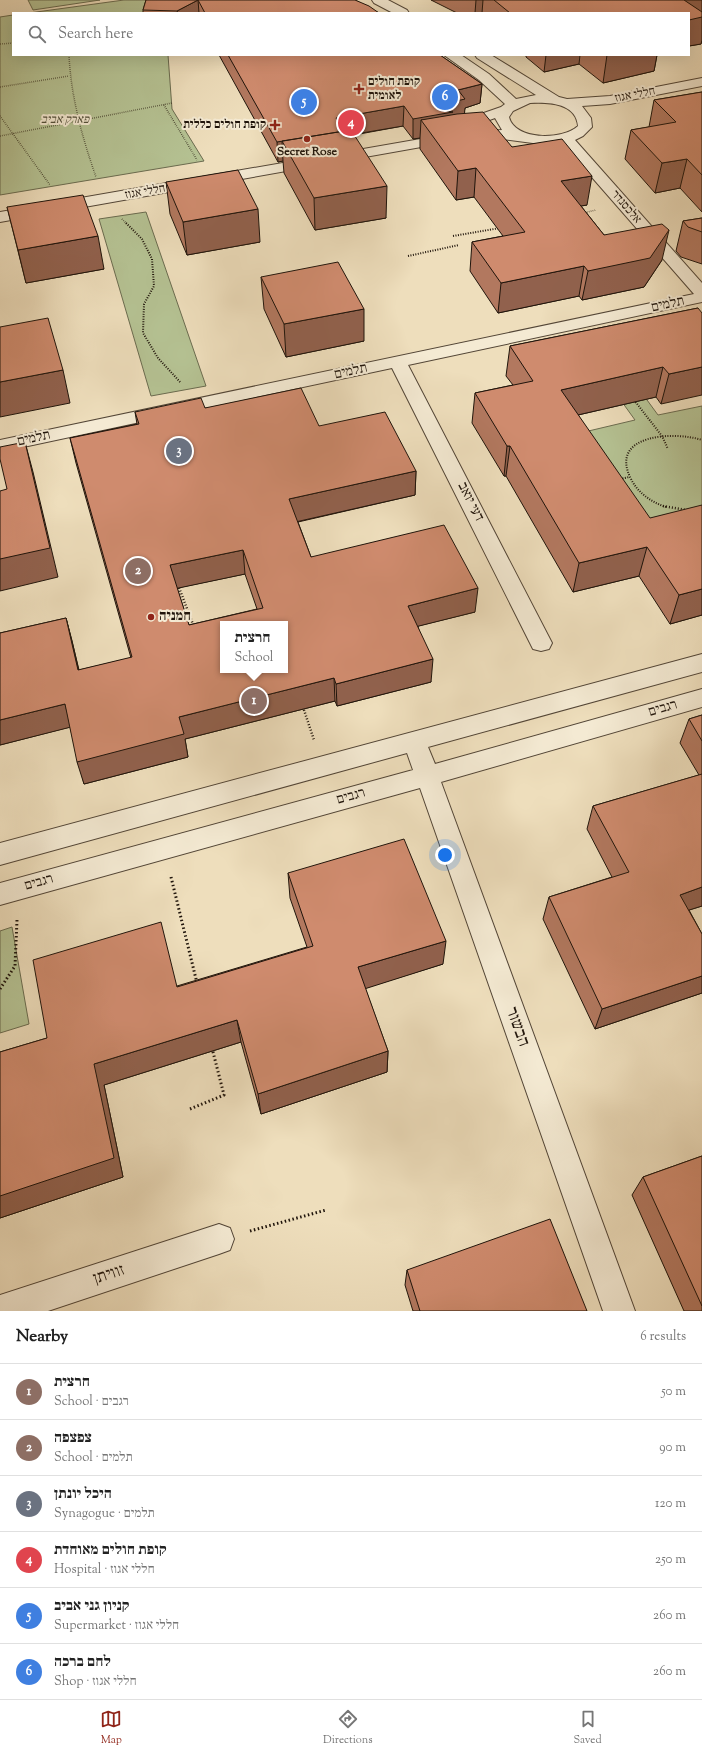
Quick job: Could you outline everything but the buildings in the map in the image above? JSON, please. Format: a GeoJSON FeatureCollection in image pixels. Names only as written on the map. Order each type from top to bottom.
{"type":"FeatureCollection","features":[{"type":"Feature","properties":{"kind":"street"},"geometry":{"type":"LineString","coordinates":[[378,0],[400,12]]}},
{"type":"Feature","properties":{"kind":"street"},"geometry":{"type":"LineString","coordinates":[[453,56],[480,72],[494,84],[509,107],[503,116],[504,122],[508,128],[526,137]]}},
{"type":"Feature","properties":{"kind":"street"},"geometry":{"type":"LineString","coordinates":[[484,56],[560,102],[583,114],[586,120],[585,126]]}},
{"type":"Feature","properties":{"kind":"street","name":"חללי אגוז"},"geometry":{"type":"LineString","coordinates":[[0,217],[204,170],[454,127],[466,124],[531,99],[560,102],[610,100],[702,82]]}},
{"type":"Feature","properties":{"kind":"street","name":"חללי אגוז"},"geometry":{"type":"LineString","coordinates":[[619,112],[702,96]]}},
{"type":"Feature","properties":{"kind":"street"},"geometry":{"type":"LineString","coordinates":[[566,139],[576,135],[585,126],[599,118]]}},
{"type":"Feature","properties":{"kind":"street","name":"חללי אגוז"},"geometry":{"type":"LineString","coordinates":[[0,206],[57,196],[104,194],[455,137],[494,134],[547,140],[566,139]]}},
{"type":"Feature","properties":{"kind":"street","name":"אלכסנדר"},"geometry":{"type":"LineString","coordinates":[[566,139],[702,293]]}},
{"type":"Feature","properties":{"kind":"street","name":"תלמים"},"geometry":{"type":"LineString","coordinates":[[0,446],[702,298]]}},
{"type":"Feature","properties":{"kind":"street","name":"דעי יואב"},"geometry":{"type":"LineString","coordinates":[[398,362],[541,643]]}},
{"type":"Feature","properties":{"kind":"street"},"geometry":{"type":"LineString","coordinates":[[0,854],[702,663]]}},
{"type":"Feature","properties":{"kind":"street","name":"רגבים"},"geometry":{"type":"LineString","coordinates":[[9,891],[702,698]]}},
{"type":"Feature","properties":{"kind":"street","name":"הבשור"},"geometry":{"type":"LineString","coordinates":[[414,742],[619,1311]]}},
{"type":"Feature","properties":{"kind":"street","name":"זוויתן"},"geometry":{"type":"LineString","coordinates":[[0,1311],[219,1239]]}},
{"type":"Feature","properties":{"kind":"path"},"geometry":{"type":"LineString","coordinates":[[0,44],[12,43]]}},
{"type":"Feature","properties":{"kind":"path"},"geometry":{"type":"LineString","coordinates":[[69,56],[69,76],[78,121],[104,194],[122,220],[142,239],[152,259],[154,286],[144,304],[143,333],[158,358],[179,380],[192,405]]}},
{"type":"Feature","properties":{"kind":"path"},"geometry":{"type":"LineString","coordinates":[[0,87],[69,76]]}},
{"type":"Feature","properties":{"kind":"path"},"geometry":{"type":"LineString","coordinates":[[0,136],[172,103]]}},
{"type":"Feature","properties":{"kind":"path"},"geometry":{"type":"LineString","coordinates":[[164,105],[204,170]]}},
{"type":"Feature","properties":{"kind":"path"},"geometry":{"type":"LineString","coordinates":[[0,116],[57,196]]}},
{"type":"Feature","properties":{"kind":"path"},"geometry":{"type":"LineString","coordinates":[[578,214],[624,205]]}},
{"type":"Feature","properties":{"kind":"path"},"geometry":{"type":"LineString","coordinates":[[453,236],[507,226]]}},
{"type":"Feature","properties":{"kind":"path"},"geometry":{"type":"LineString","coordinates":[[408,256],[459,245]]}},
{"type":"Feature","properties":{"kind":"path"},"geometry":{"type":"LineString","coordinates":[[633,398],[662,436],[668,449]]}},
{"type":"Feature","properties":{"kind":"path"},"geometry":{"type":"LineString","coordinates":[[688,510],[662,505],[644,496],[632,485],[624,465],[628,453],[638,443],[652,437],[681,435],[702,440]]}},
{"type":"Feature","properties":{"kind":"path"},"geometry":{"type":"LineString","coordinates":[[614,480],[629,477]]}},
{"type":"Feature","properties":{"kind":"path"},"geometry":{"type":"LineString","coordinates":[[178,583],[194,627],[201,626]]}},
{"type":"Feature","properties":{"kind":"path"},"geometry":{"type":"LineString","coordinates":[[302,702],[323,767]]}},
{"type":"Feature","properties":{"kind":"path"},"geometry":{"type":"LineString","coordinates":[[164,848],[198,987]]}},
{"type":"Feature","properties":{"kind":"path"},"geometry":{"type":"LineString","coordinates":[[0,989],[15,966],[9,891]]}},
{"type":"Feature","properties":{"kind":"path"},"geometry":{"type":"LineString","coordinates":[[190,1109],[224,1096],[211,1041]]}},
{"type":"Feature","properties":{"kind":"path"},"geometry":{"type":"LineString","coordinates":[[219,1239],[326,1210]]}},
{"type":"Feature","properties":{"kind":"green space"},"geometry":{"type":"Polygon","coordinates":[[[28,0],[100,0],[33,10],[28,0]]]}},
{"type":"Feature","properties":{"kind":"green space"},"geometry":{"type":"Polygon","coordinates":[[[124,0],[150,0],[144,12],[36,12],[124,0]]]}},
{"type":"Feature","properties":{"kind":"green space","name":"פארק אביב"},"geometry":{"type":"Polygon","coordinates":[[[12,15],[12,56],[168,56],[172,109],[204,161],[0,195],[0,17],[12,15]]]}},
{"type":"Feature","properties":{"kind":"green space"},"geometry":{"type":"Polygon","coordinates":[[[146,212],[206,386],[151,396],[99,219],[146,212]]]}},
{"type":"Feature","properties":{"kind":"green space"},"geometry":{"type":"Polygon","coordinates":[[[601,337],[658,415],[702,406],[702,525],[649,538],[580,433],[635,420],[578,341],[601,337]]]}},
{"type":"Feature","properties":{"kind":"green space"},"geometry":{"type":"Polygon","coordinates":[[[12,927],[29,1024],[0,1033],[0,931],[12,927]]]}},
{"type":"Feature","properties":{"kind":"place","name":"קופת חולים לאומית"},"geometry":{"type":"Point","coordinates":[359,89]}},
{"type":"Feature","properties":{"kind":"place","name":"לחם ברכה"},"geometry":{"type":"Point","coordinates":[445,97]}},
{"type":"Feature","properties":{"kind":"place","name":"קניון גני אביב"},"geometry":{"type":"Point","coordinates":[304,102]}},
{"type":"Feature","properties":{"kind":"place","name":"קופת חולים מאוחדת"},"geometry":{"type":"Point","coordinates":[351,123]}},
{"type":"Feature","properties":{"kind":"place","name":"קופת חולים כללית"},"geometry":{"type":"Point","coordinates":[275,125]}},
{"type":"Feature","properties":{"kind":"place","name":"Secret Rose"},"geometry":{"type":"Point","coordinates":[307,139]}},
{"type":"Feature","properties":{"kind":"place","name":"היכל יונתן"},"geometry":{"type":"Point","coordinates":[179,451]}},
{"type":"Feature","properties":{"kind":"place","name":"צפצפה"},"geometry":{"type":"Point","coordinates":[138,571]}},
{"type":"Feature","properties":{"kind":"place","name":"חמניה"},"geometry":{"type":"Point","coordinates":[151,617]}},
{"type":"Feature","properties":{"kind":"place","name":"חרצית"},"geometry":{"type":"Point","coordinates":[254,701]}}]}
